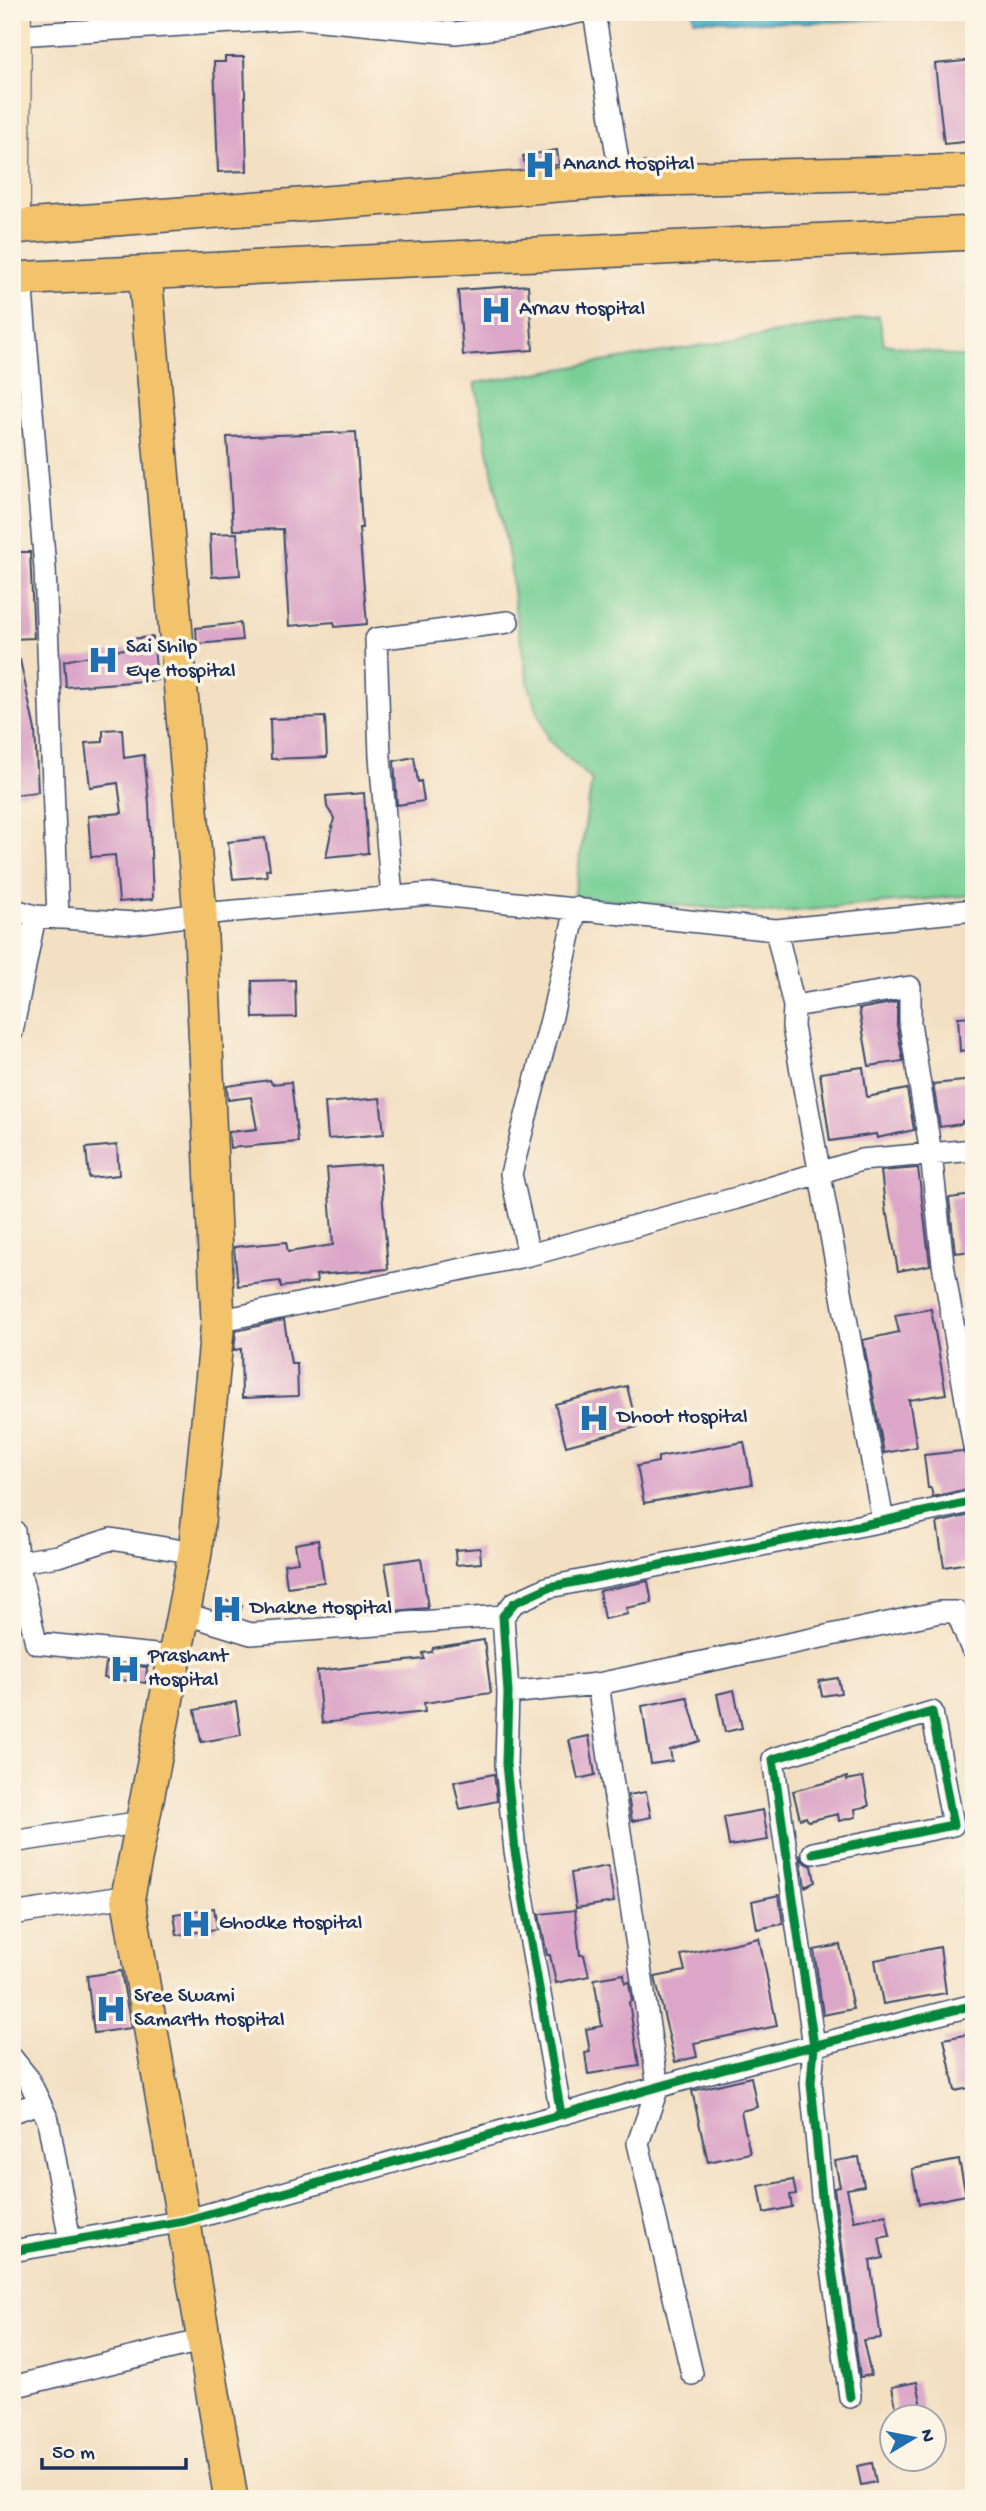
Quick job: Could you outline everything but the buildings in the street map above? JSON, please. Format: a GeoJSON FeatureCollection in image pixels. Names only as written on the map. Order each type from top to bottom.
{"type":"FeatureCollection","features":[{"type":"Feature","properties":{"kind":"main road"},"geometry":{"type":"LineString","coordinates":[[16,23],[13,227],[621,180],[974,171]]}},
{"type":"Feature","properties":{"kind":"main road"},"geometry":{"type":"LineString","coordinates":[[16,279],[974,233]]}},
{"type":"Feature","properties":{"kind":"main road"},"geometry":{"type":"LineString","coordinates":[[145,273],[201,914],[218,1321],[195,1553],[128,1896],[231,2499]]}},
{"type":"Feature","properties":{"kind":"street"},"geometry":{"type":"LineString","coordinates":[[16,23],[349,17],[437,22],[455,33],[514,26],[580,12]]}},
{"type":"Feature","properties":{"kind":"street"},"geometry":{"type":"LineString","coordinates":[[594,12],[621,180]]}},
{"type":"Feature","properties":{"kind":"street"},"geometry":{"type":"LineString","coordinates":[[16,279],[45,569],[58,918]]}},
{"type":"Feature","properties":{"kind":"street"},"geometry":{"type":"LineString","coordinates":[[393,897],[380,757],[376,639],[508,622]]}},
{"type":"Feature","properties":{"kind":"street"},"geometry":{"type":"LineString","coordinates":[[12,909],[35,916],[134,923],[201,914],[430,894],[776,930],[974,910]]}},
{"type":"Feature","properties":{"kind":"street"},"geometry":{"type":"LineString","coordinates":[[529,1255],[512,1174],[576,908]]}},
{"type":"Feature","properties":{"kind":"street"},"geometry":{"type":"LineString","coordinates":[[12,1032],[35,916]]}},
{"type":"Feature","properties":{"kind":"street"},"geometry":{"type":"LineString","coordinates":[[776,930],[794,1006],[793,1027],[883,1521]]}},
{"type":"Feature","properties":{"kind":"street"},"geometry":{"type":"LineString","coordinates":[[794,1006],[910,987],[910,1023],[932,1154],[943,1264],[974,1447]]}},
{"type":"Feature","properties":{"kind":"street"},"geometry":{"type":"LineString","coordinates":[[218,1321],[529,1255],[724,1202],[861,1160],[974,1150]]}},
{"type":"Feature","properties":{"kind":"street"},"geometry":{"type":"LineString","coordinates":[[561,2114],[515,1851],[506,1764],[508,1693],[503,1616],[514,1603],[549,1587],[974,1501]]}},
{"type":"Feature","properties":{"kind":"street"},"geometry":{"type":"LineString","coordinates":[[12,1530],[15,1562],[36,1643],[175,1657]]}},
{"type":"Feature","properties":{"kind":"street"},"geometry":{"type":"LineString","coordinates":[[15,1562],[58,1556],[111,1539],[195,1553]]}},
{"type":"Feature","properties":{"kind":"street"},"geometry":{"type":"LineString","coordinates":[[508,1693],[598,1684],[940,1612],[957,1612],[971,1647],[974,1647]]}},
{"type":"Feature","properties":{"kind":"street"},"geometry":{"type":"LineString","coordinates":[[183,1613],[251,1634],[503,1616]]}},
{"type":"Feature","properties":{"kind":"street"},"geometry":{"type":"LineString","coordinates":[[598,1684],[658,2087],[638,2143],[692,2374]]}},
{"type":"Feature","properties":{"kind":"street"},"geometry":{"type":"LineString","coordinates":[[813,1853],[953,1825],[932,1712],[773,1759],[814,2046],[811,2083],[822,2197],[850,2397]]}},
{"type":"Feature","properties":{"kind":"street"},"geometry":{"type":"LineString","coordinates":[[12,1842],[142,1822]]}},
{"type":"Feature","properties":{"kind":"street"},"geometry":{"type":"LineString","coordinates":[[12,1914],[128,1896]]}},
{"type":"Feature","properties":{"kind":"street"},"geometry":{"type":"LineString","coordinates":[[12,2251],[184,2221],[658,2087],[974,2006]]}},
{"type":"Feature","properties":{"kind":"street"},"geometry":{"type":"LineString","coordinates":[[12,2058],[28,2078],[48,2120],[70,2241]]}},
{"type":"Feature","properties":{"kind":"street"},"geometry":{"type":"LineString","coordinates":[[12,2112],[40,2103]]}},
{"type":"Feature","properties":{"kind":"street"},"geometry":{"type":"LineString","coordinates":[[12,2387],[204,2340]]}},
{"type":"Feature","properties":{"kind":"green space"},"geometry":{"type":"Polygon","coordinates":[[[879,316],[884,344],[974,359],[974,895],[773,913],[574,897],[592,780],[548,740],[528,683],[510,563],[475,383],[879,316]]]}},
{"type":"Feature","properties":{"kind":"water"},"geometry":{"type":"Polygon","coordinates":[[[693,12],[939,12],[848,21],[786,22],[694,20],[693,12]]]}},
{"type":"Feature","properties":{"kind":"cycle path"},"geometry":{"type":"LineString","coordinates":[[561,2114],[515,1851],[506,1764],[508,1693],[503,1616],[514,1603],[549,1587],[974,1501]]}},
{"type":"Feature","properties":{"kind":"cycle path"},"geometry":{"type":"LineString","coordinates":[[813,1853],[953,1825],[932,1712],[773,1759],[814,2046],[811,2083],[822,2197],[850,2397]]}},
{"type":"Feature","properties":{"kind":"cycle path"},"geometry":{"type":"LineString","coordinates":[[12,2251],[184,2221],[718,2070],[974,2005]]}},
{"type":"Feature","properties":{"kind":"place","name":"Anand Hospital"},"geometry":{"type":"Point","coordinates":[540,165]}},
{"type":"Feature","properties":{"kind":"place","name":"Arnav Hospital"},"geometry":{"type":"Point","coordinates":[496,310]}},
{"type":"Feature","properties":{"kind":"place","name":"Sai Shilp Eye Hospital"},"geometry":{"type":"Point","coordinates":[103,660]}},
{"type":"Feature","properties":{"kind":"place","name":"Dhoot Hospital"},"geometry":{"type":"Point","coordinates":[594,1418]}},
{"type":"Feature","properties":{"kind":"place","name":"Dhakne Hospital"},"geometry":{"type":"Point","coordinates":[227,1609]}},
{"type":"Feature","properties":{"kind":"place","name":"Prashant Hospital"},"geometry":{"type":"Point","coordinates":[125,1669]}},
{"type":"Feature","properties":{"kind":"place","name":"Ghodke Hospital"},"geometry":{"type":"Point","coordinates":[196,1924]}},
{"type":"Feature","properties":{"kind":"place","name":"Sree Swami Samarth Hospital"},"geometry":{"type":"Point","coordinates":[111,2009]}}]}
